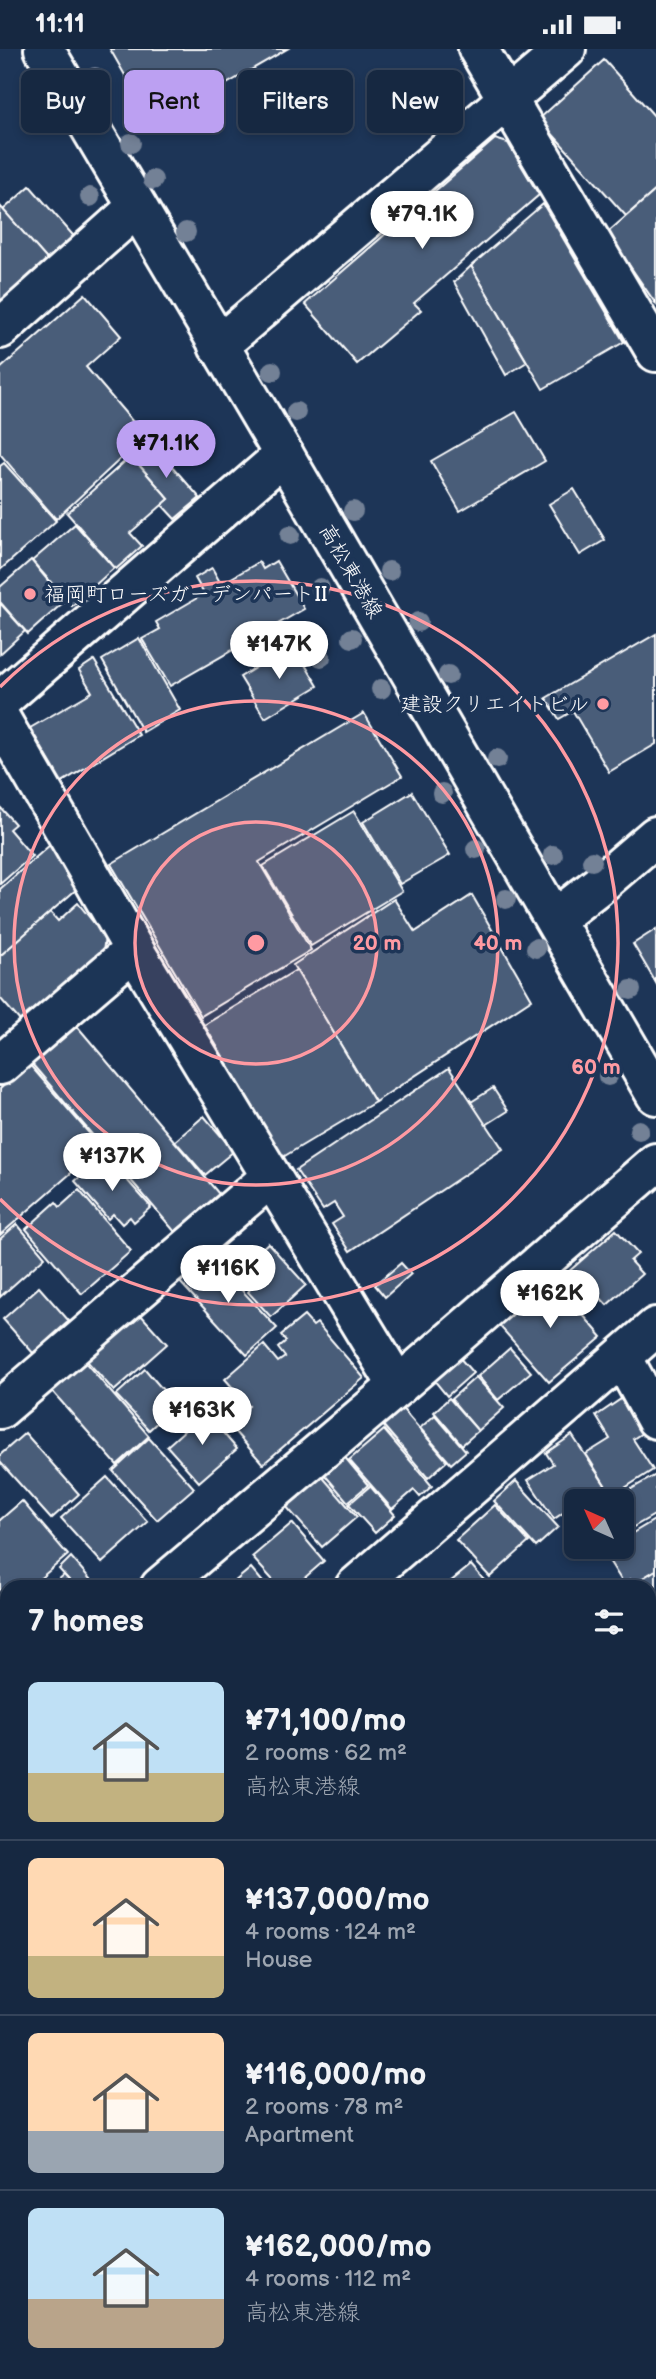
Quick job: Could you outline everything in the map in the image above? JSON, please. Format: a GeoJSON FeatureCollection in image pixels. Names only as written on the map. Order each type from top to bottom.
{"type":"FeatureCollection","features":[{"type":"Feature","properties":{"kind":"street","name":"高松東港線"},"geometry":{"type":"LineString","coordinates":[[44,49],[284,455],[656,1095]]}},
{"type":"Feature","properties":{"kind":"street"},"geometry":{"type":"LineString","coordinates":[[478,49],[656,352]]}},
{"type":"Feature","properties":{"kind":"street"},"geometry":{"type":"LineString","coordinates":[[218,346],[566,49]]}},
{"type":"Feature","properties":{"kind":"street"},"geometry":{"type":"LineString","coordinates":[[0,329],[137,207]]}},
{"type":"Feature","properties":{"kind":"street"},"geometry":{"type":"LineString","coordinates":[[0,701],[284,455]]}},
{"type":"Feature","properties":{"kind":"street"},"geometry":{"type":"LineString","coordinates":[[0,718],[134,950],[398,1385]]}},
{"type":"Feature","properties":{"kind":"street"},"geometry":{"type":"LineString","coordinates":[[555,919],[656,836]]}},
{"type":"Feature","properties":{"kind":"street"},"geometry":{"type":"LineString","coordinates":[[0,1065],[134,950]]}},
{"type":"Feature","properties":{"kind":"street"},"geometry":{"type":"LineString","coordinates":[[168,1580],[656,1163]]}},
{"type":"Feature","properties":{"kind":"street"},"geometry":{"type":"LineString","coordinates":[[0,1409],[271,1177]]}},
{"type":"Feature","properties":{"kind":"street"},"geometry":{"type":"LineString","coordinates":[[363,1580],[656,1327]]}},
{"type":"Feature","properties":{"kind":"street"},"geometry":{"type":"LineString","coordinates":[[622,1357],[656,1419]]}},
{"type":"Feature","properties":{"kind":"building"},"geometry":{"type":"Polygon","coordinates":[[[110,49],[287,49],[251,70],[238,70],[238,77],[224,85],[224,70],[124,70],[124,74],[110,49]]]}},
{"type":"Feature","properties":{"kind":"building"},"geometry":{"type":"Polygon","coordinates":[[[604,60],[656,118],[656,190],[626,216],[539,119],[604,60]]]}},
{"type":"Feature","properties":{"kind":"building"},"geometry":{"type":"Polygon","coordinates":[[[495,139],[508,143],[539,195],[414,303],[421,310],[357,364],[305,304],[495,139]]]}},
{"type":"Feature","properties":{"kind":"building"},"geometry":{"type":"Polygon","coordinates":[[[30,186],[78,241],[51,264],[3,210],[30,186]]]}},
{"type":"Feature","properties":{"kind":"building"},"geometry":{"type":"Polygon","coordinates":[[[656,190],[656,304],[607,233],[656,190]]]}},
{"type":"Feature","properties":{"kind":"building"},"geometry":{"type":"Polygon","coordinates":[[[543,204],[624,342],[543,389],[471,266],[543,204]]]}},
{"type":"Feature","properties":{"kind":"building"},"geometry":{"type":"Polygon","coordinates":[[[0,206],[51,264],[0,309],[0,206]]]}},
{"type":"Feature","properties":{"kind":"building"},"geometry":{"type":"Polygon","coordinates":[[[471,266],[527,362],[506,375],[454,282],[471,266]]]}},
{"type":"Feature","properties":{"kind":"building"},"geometry":{"type":"Polygon","coordinates":[[[85,294],[121,336],[86,367],[145,436],[56,519],[0,454],[0,369],[85,294]]]}},
{"type":"Feature","properties":{"kind":"building"},"geometry":{"type":"Polygon","coordinates":[[[516,412],[545,461],[460,511],[431,461],[516,412]]]}},
{"type":"Feature","properties":{"kind":"building"},"geometry":{"type":"Polygon","coordinates":[[[149,440],[200,498],[175,519],[162,505],[169,499],[131,456],[149,440]]]}},
{"type":"Feature","properties":{"kind":"building"},"geometry":{"type":"Polygon","coordinates":[[[131,456],[169,499],[130,533],[142,546],[116,569],[67,513],[131,456]]]}},
{"type":"Feature","properties":{"kind":"building"},"geometry":{"type":"Polygon","coordinates":[[[4,463],[56,521],[0,570],[0,466],[4,463]]]}},
{"type":"Feature","properties":{"kind":"building"},"geometry":{"type":"Polygon","coordinates":[[[574,489],[605,540],[580,555],[549,504],[574,489]]]}},
{"type":"Feature","properties":{"kind":"building"},"geometry":{"type":"Polygon","coordinates":[[[75,524],[114,568],[72,606],[32,561],[75,524]]]}},
{"type":"Feature","properties":{"kind":"building","name":"福岡町ローズガーデンパートII"},"geometry":{"type":"Polygon","coordinates":[[[31,560],[65,601],[28,634],[0,602],[0,587],[31,560]]]}},
{"type":"Feature","properties":{"kind":"building"},"geometry":{"type":"Polygon","coordinates":[[[276,561],[304,609],[170,686],[142,639],[160,629],[156,622],[204,594],[195,578],[212,568],[221,584],[259,562],[263,569],[276,561]]]}},
{"type":"Feature","properties":{"kind":"building","name":"福岡町ローズガーデンパートII"},"geometry":{"type":"Polygon","coordinates":[[[0,603],[25,631],[0,654],[0,603]]]}},
{"type":"Feature","properties":{"kind":"building","name":"建設クリエイトビル"},"geometry":{"type":"Polygon","coordinates":[[[656,634],[656,744],[609,772],[573,711],[559,719],[546,698],[656,634]]]}},
{"type":"Feature","properties":{"kind":"building"},"geometry":{"type":"Polygon","coordinates":[[[139,638],[180,710],[143,732],[102,660],[139,638]]]}},
{"type":"Feature","properties":{"kind":"building"},"geometry":{"type":"Polygon","coordinates":[[[293,645],[318,686],[265,718],[240,677],[293,645]]]}},
{"type":"Feature","properties":{"kind":"building"},"geometry":{"type":"Polygon","coordinates":[[[94,660],[139,735],[62,782],[30,728],[92,692],[79,670],[94,660]]]}},
{"type":"Feature","properties":{"kind":"building"},"geometry":{"type":"Polygon","coordinates":[[[364,713],[402,776],[259,862],[311,950],[201,1016],[111,864],[364,713]]]}},
{"type":"Feature","properties":{"kind":"building"},"geometry":{"type":"Polygon","coordinates":[[[412,792],[450,855],[400,884],[363,822],[412,792]]]}},
{"type":"Feature","properties":{"kind":"building"},"geometry":{"type":"Polygon","coordinates":[[[0,807],[15,824],[9,829],[32,856],[0,884],[0,807]]]}},
{"type":"Feature","properties":{"kind":"building"},"geometry":{"type":"Polygon","coordinates":[[[354,811],[402,891],[311,946],[263,866],[354,811]]]}},
{"type":"Feature","properties":{"kind":"building"},"geometry":{"type":"Polygon","coordinates":[[[51,844],[78,888],[0,956],[0,889],[51,844]]]}},
{"type":"Feature","properties":{"kind":"building"},"geometry":{"type":"Polygon","coordinates":[[[472,895],[532,999],[375,1102],[293,965],[394,899],[415,932],[472,895]]]}},
{"type":"Feature","properties":{"kind":"building"},"geometry":{"type":"Polygon","coordinates":[[[78,903],[105,937],[103,952],[21,1022],[0,998],[0,956],[50,912],[58,921],[78,903]]]}},
{"type":"Feature","properties":{"kind":"building"},"geometry":{"type":"Polygon","coordinates":[[[656,929],[656,983],[633,944],[656,929]]]}},
{"type":"Feature","properties":{"kind":"building"},"geometry":{"type":"Polygon","coordinates":[[[296,970],[375,1102],[283,1157],[204,1025],[296,970]]]}},
{"type":"Feature","properties":{"kind":"building"},"geometry":{"type":"Polygon","coordinates":[[[77,1026],[219,1194],[175,1232],[32,1064],[77,1026]]]}},
{"type":"Feature","properties":{"kind":"building"},"geometry":{"type":"Polygon","coordinates":[[[29,1064],[101,1147],[0,1235],[0,1089],[29,1064]]]}},
{"type":"Feature","properties":{"kind":"building"},"geometry":{"type":"Polygon","coordinates":[[[449,1068],[503,1149],[350,1251],[332,1224],[343,1217],[334,1203],[323,1210],[296,1170],[449,1068]]]}},
{"type":"Feature","properties":{"kind":"building"},"geometry":{"type":"Polygon","coordinates":[[[493,1088],[508,1111],[486,1125],[471,1102],[493,1088]]]}},
{"type":"Feature","properties":{"kind":"building"},"geometry":{"type":"Polygon","coordinates":[[[204,1116],[234,1151],[205,1175],[175,1141],[204,1116]]]}},
{"type":"Feature","properties":{"kind":"building"},"geometry":{"type":"Polygon","coordinates":[[[100,1159],[107,1166],[112,1163],[151,1207],[134,1222],[130,1217],[122,1224],[113,1214],[108,1219],[75,1181],[100,1159]]]}},
{"type":"Feature","properties":{"kind":"building"},"geometry":{"type":"Polygon","coordinates":[[[79,1190],[131,1251],[82,1294],[26,1229],[56,1202],[60,1207],[79,1190]]]}},
{"type":"Feature","properties":{"kind":"building"},"geometry":{"type":"Polygon","coordinates":[[[17,1224],[45,1257],[0,1297],[0,1239],[17,1224]]]}},
{"type":"Feature","properties":{"kind":"building"},"geometry":{"type":"Polygon","coordinates":[[[616,1230],[638,1254],[630,1261],[642,1274],[607,1305],[596,1293],[581,1306],[558,1281],[616,1230]]]}},
{"type":"Feature","properties":{"kind":"building"},"geometry":{"type":"Polygon","coordinates":[[[268,1243],[306,1285],[271,1317],[248,1292],[251,1288],[236,1272],[268,1243]]]}},
{"type":"Feature","properties":{"kind":"building"},"geometry":{"type":"Polygon","coordinates":[[[208,1254],[277,1328],[247,1355],[179,1281],[208,1254]]]}},
{"type":"Feature","properties":{"kind":"building"},"geometry":{"type":"Polygon","coordinates":[[[401,1263],[411,1274],[385,1297],[375,1285],[401,1263]]]}},
{"type":"Feature","properties":{"kind":"building"},"geometry":{"type":"Polygon","coordinates":[[[552,1279],[602,1337],[549,1382],[498,1324],[552,1279]]]}},
{"type":"Feature","properties":{"kind":"building"},"geometry":{"type":"Polygon","coordinates":[[[39,1287],[69,1321],[33,1353],[3,1319],[39,1287]]]}},
{"type":"Feature","properties":{"kind":"building"},"geometry":{"type":"Polygon","coordinates":[[[140,1314],[167,1344],[114,1391],[87,1361],[140,1314]]]}},
{"type":"Feature","properties":{"kind":"building"},"geometry":{"type":"Polygon","coordinates":[[[304,1316],[313,1326],[317,1323],[364,1378],[263,1464],[228,1424],[249,1406],[225,1379],[264,1345],[278,1362],[285,1357],[278,1348],[286,1341],[281,1335],[304,1316]]]}},
{"type":"Feature","properties":{"kind":"building"},"geometry":{"type":"Polygon","coordinates":[[[510,1348],[531,1372],[498,1400],[478,1376],[510,1348]]]}},
{"type":"Feature","properties":{"kind":"building"},"geometry":{"type":"Polygon","coordinates":[[[459,1357],[473,1373],[447,1396],[433,1379],[459,1357]]]}},
{"type":"Feature","properties":{"kind":"building"},"geometry":{"type":"Polygon","coordinates":[[[85,1362],[149,1436],[117,1465],[52,1391],[85,1362]]]}},
{"type":"Feature","properties":{"kind":"building"},"geometry":{"type":"Polygon","coordinates":[[[145,1369],[176,1405],[149,1430],[116,1395],[145,1369]]]}},
{"type":"Feature","properties":{"kind":"building"},"geometry":{"type":"Polygon","coordinates":[[[476,1377],[504,1408],[478,1431],[451,1399],[476,1377]]]}},
{"type":"Feature","properties":{"kind":"building"},"geometry":{"type":"Polygon","coordinates":[[[449,1398],[478,1431],[462,1445],[434,1412],[449,1398]]]}},
{"type":"Feature","properties":{"kind":"building"},"geometry":{"type":"Polygon","coordinates":[[[621,1399],[642,1433],[633,1439],[653,1470],[623,1489],[608,1489],[586,1454],[610,1439],[596,1416],[621,1399]]]}},
{"type":"Feature","properties":{"kind":"building"},"geometry":{"type":"Polygon","coordinates":[[[400,1406],[447,1461],[428,1478],[381,1423],[400,1406]]]}},
{"type":"Feature","properties":{"kind":"building"},"geometry":{"type":"Polygon","coordinates":[[[205,1412],[237,1449],[199,1482],[167,1446],[205,1412]]]}},
{"type":"Feature","properties":{"kind":"building"},"geometry":{"type":"Polygon","coordinates":[[[435,1415],[466,1451],[451,1464],[420,1428],[435,1415]]]}},
{"type":"Feature","properties":{"kind":"building"},"geometry":{"type":"Polygon","coordinates":[[[384,1430],[432,1486],[420,1497],[414,1490],[392,1509],[349,1460],[384,1430]]]}},
{"type":"Feature","properties":{"kind":"building"},"geometry":{"type":"Polygon","coordinates":[[[25,1433],[79,1494],[51,1519],[0,1462],[0,1455],[25,1433]]]}},
{"type":"Feature","properties":{"kind":"building"},"geometry":{"type":"Polygon","coordinates":[[[572,1435],[605,1485],[599,1489],[564,1489],[564,1512],[554,1519],[528,1480],[553,1464],[546,1453],[572,1435]]]}},
{"type":"Feature","properties":{"kind":"building"},"geometry":{"type":"Polygon","coordinates":[[[149,1438],[194,1488],[157,1520],[113,1471],[149,1438]]]}},
{"type":"Feature","properties":{"kind":"building"},"geometry":{"type":"Polygon","coordinates":[[[343,1455],[368,1485],[348,1502],[323,1473],[343,1455]]]}},
{"type":"Feature","properties":{"kind":"building"},"geometry":{"type":"Polygon","coordinates":[[[320,1474],[357,1517],[322,1547],[285,1505],[320,1474]]]}},
{"type":"Feature","properties":{"kind":"building"},"geometry":{"type":"Polygon","coordinates":[[[656,1475],[656,1514],[634,1527],[634,1489],[631,1489],[656,1475]]]}},
{"type":"Feature","properties":{"kind":"building"},"geometry":{"type":"Polygon","coordinates":[[[107,1477],[148,1522],[102,1563],[61,1518],[107,1477]]]}},
{"type":"Feature","properties":{"kind":"building"},"geometry":{"type":"Polygon","coordinates":[[[516,1481],[558,1527],[536,1547],[494,1501],[516,1481]]]}},
{"type":"Feature","properties":{"kind":"building"},"geometry":{"type":"Polygon","coordinates":[[[370,1486],[395,1515],[375,1533],[349,1504],[370,1486]]]}},
{"type":"Feature","properties":{"kind":"building"},"geometry":{"type":"Polygon","coordinates":[[[22,1501],[68,1555],[38,1580],[0,1580],[0,1520],[22,1501]]]}},
{"type":"Feature","properties":{"kind":"building"},"geometry":{"type":"Polygon","coordinates":[[[495,1505],[529,1542],[490,1577],[456,1540],[495,1505]]]}},
{"type":"Feature","properties":{"kind":"building"},"geometry":{"type":"Polygon","coordinates":[[[656,1519],[656,1570],[640,1580],[621,1580],[608,1559],[634,1559],[634,1532],[656,1519]]]}},
{"type":"Feature","properties":{"kind":"building"},"geometry":{"type":"Polygon","coordinates":[[[292,1523],[324,1561],[302,1580],[273,1580],[252,1557],[292,1523]]]}},
{"type":"Feature","properties":{"kind":"building"},"geometry":{"type":"Polygon","coordinates":[[[71,1557],[91,1580],[69,1580],[59,1569],[71,1557]]]}},
{"type":"Feature","properties":{"kind":"building"},"geometry":{"type":"Polygon","coordinates":[[[471,1565],[484,1580],[453,1580],[471,1565]]]}},
{"type":"Feature","properties":{"kind":"building"},"geometry":{"type":"Polygon","coordinates":[[[251,1568],[261,1580],[236,1580],[251,1568]]]}},
{"type":"Feature","properties":{"kind":"building"},"geometry":{"type":"Polygon","coordinates":[[[656,1570],[656,1580],[640,1580],[656,1570]]]}},
{"type":"Feature","properties":{"kind":"place","name":"福岡町ローズガーデンパートII"},"geometry":{"type":"Point","coordinates":[30,594]}},
{"type":"Feature","properties":{"kind":"place","name":"建設クリエイトビル"},"geometry":{"type":"Point","coordinates":[603,704]}}]}
